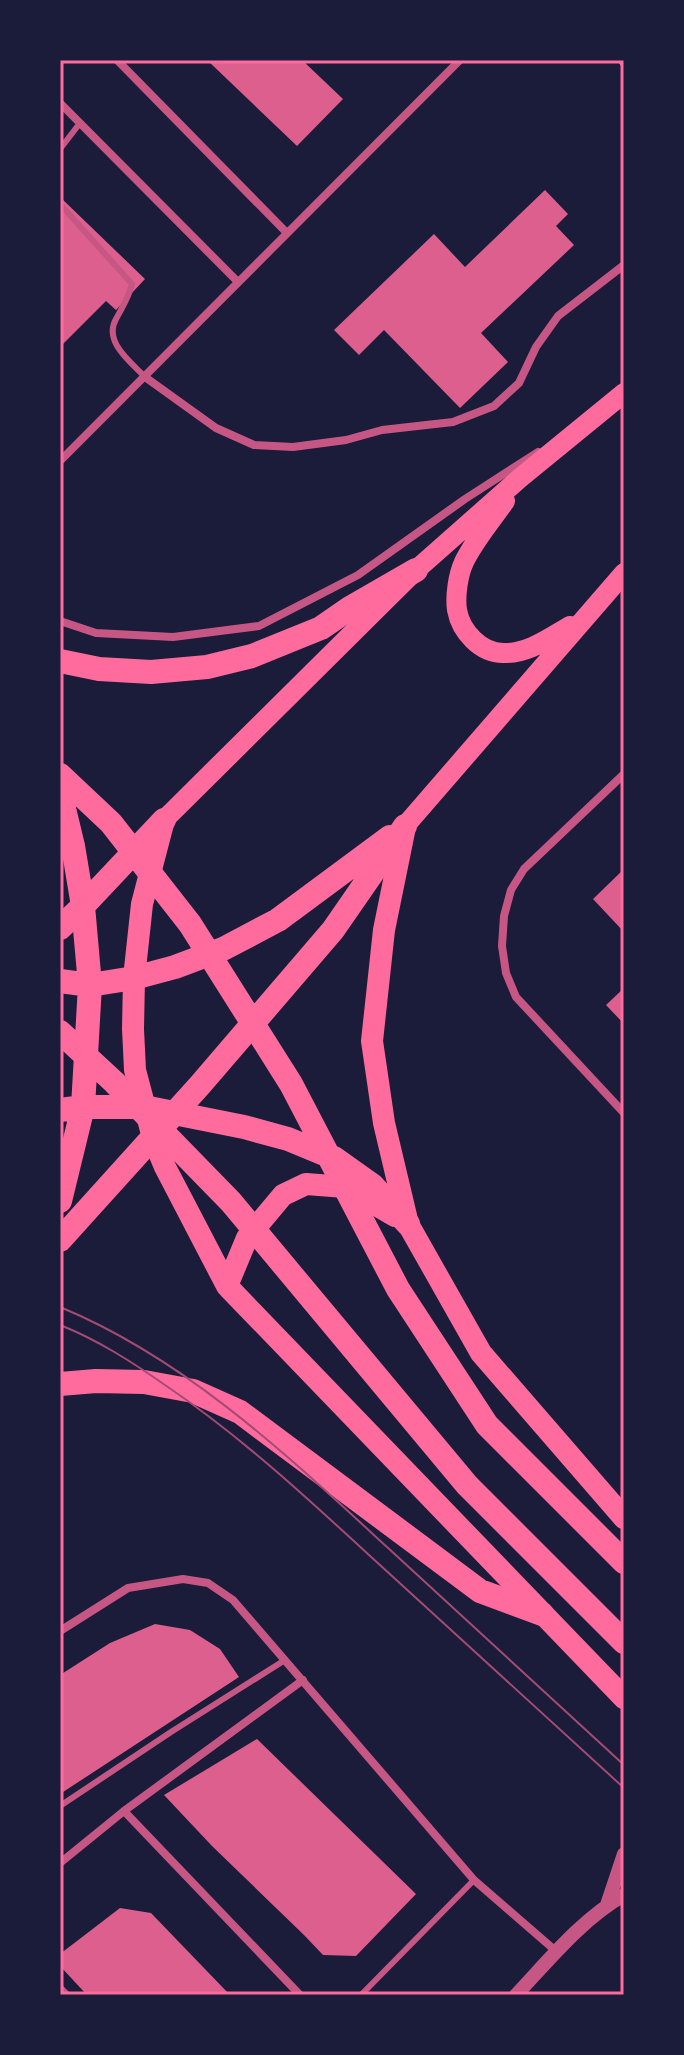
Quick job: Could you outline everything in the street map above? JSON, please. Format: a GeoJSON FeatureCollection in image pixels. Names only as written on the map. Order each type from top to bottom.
{"type":"FeatureCollection","features":[{"type":"Feature","properties":{"kind":"highway"},"geometry":{"type":"LineString","coordinates":[[60,661],[99,669],[151,672],[207,667],[252,656],[321,628],[416,570]]}},
{"type":"Feature","properties":{"kind":"highway"},"geometry":{"type":"LineString","coordinates":[[60,775],[111,823],[190,924],[291,1084],[398,1289],[487,1425],[624,1562]]}},
{"type":"Feature","properties":{"kind":"highway"},"geometry":{"type":"LineString","coordinates":[[60,792],[83,906],[90,985],[60,1201]]}},
{"type":"Feature","properties":{"kind":"highway"},"geometry":{"type":"LineString","coordinates":[[60,928],[164,820]]}},
{"type":"Feature","properties":{"kind":"highway"},"geometry":{"type":"LineString","coordinates":[[164,820],[142,904],[134,978],[135,1070],[153,1138],[165,1167],[227,1286],[624,1698]]}},
{"type":"Feature","properties":{"kind":"highway"},"geometry":{"type":"LineString","coordinates":[[60,981],[90,985],[134,978],[223,949],[278,920],[405,826]]}},
{"type":"Feature","properties":{"kind":"highway"},"geometry":{"type":"LineString","coordinates":[[60,1240],[333,930],[405,826]]}},
{"type":"Feature","properties":{"kind":"highway"},"geometry":{"type":"LineString","coordinates":[[405,826],[384,930],[372,1041],[384,1123],[408,1224]]}},
{"type":"Feature","properties":{"kind":"highway"},"geometry":{"type":"LineString","coordinates":[[60,1032],[114,1082],[231,1202],[467,1485],[624,1642]]}},
{"type":"Feature","properties":{"kind":"highway"},"geometry":{"type":"LineString","coordinates":[[72,1108],[144,1107],[244,1127],[288,1139],[334,1158],[372,1185],[408,1224],[481,1353],[624,1518]]}},
{"type":"Feature","properties":{"kind":"highway"},"geometry":{"type":"LineString","coordinates":[[227,1286],[247,1238],[283,1195],[306,1184],[345,1187],[408,1224]]}},
{"type":"Feature","properties":{"kind":"highway"},"geometry":{"type":"LineString","coordinates":[[60,1384],[144,1382],[193,1391],[240,1412],[480,1591],[542,1614]]}},
{"type":"Feature","properties":{"kind":"main road"},"geometry":{"type":"LineString","coordinates":[[164,820],[416,570],[520,478],[616,400]]}},
{"type":"Feature","properties":{"kind":"main road"},"geometry":{"type":"LineString","coordinates":[[520,478],[463,563],[457,611],[466,630],[480,647],[501,653],[528,650],[584,618]]}},
{"type":"Feature","properties":{"kind":"main road"},"geometry":{"type":"LineString","coordinates":[[405,826],[624,573]]}},
{"type":"Feature","properties":{"kind":"street"},"geometry":{"type":"LineString","coordinates":[[117,60],[287,233]]}},
{"type":"Feature","properties":{"kind":"street"},"geometry":{"type":"LineString","coordinates":[[60,461],[460,60]]}},
{"type":"Feature","properties":{"kind":"street"},"geometry":{"type":"LineString","coordinates":[[60,103],[238,282]]}},
{"type":"Feature","properties":{"kind":"street"},"geometry":{"type":"LineString","coordinates":[[145,377],[216,428],[254,445],[293,447],[346,440],[382,430],[453,422],[494,406],[519,383],[536,347],[558,316],[624,265]]}},
{"type":"Feature","properties":{"kind":"street"},"geometry":{"type":"LineString","coordinates":[[60,621],[96,633],[173,637],[259,626],[358,575],[465,499],[616,400]]}},
{"type":"Feature","properties":{"kind":"street"},"geometry":{"type":"LineString","coordinates":[[624,774],[524,869],[511,890],[504,916],[502,946],[506,973],[516,997],[624,1113]]}},
{"type":"Feature","properties":{"kind":"street"},"geometry":{"type":"LineString","coordinates":[[60,1631],[128,1588],[183,1579],[208,1583],[233,1600],[474,1880],[557,1952]]}},
{"type":"Feature","properties":{"kind":"street"},"geometry":{"type":"LineString","coordinates":[[60,1863],[124,1811],[303,1680]]}},
{"type":"Feature","properties":{"kind":"street"},"geometry":{"type":"LineString","coordinates":[[124,1811],[300,1995]]}},
{"type":"Feature","properties":{"kind":"street"},"geometry":{"type":"LineString","coordinates":[[607,1905],[624,1854]]}},
{"type":"Feature","properties":{"kind":"street"},"geometry":{"type":"LineString","coordinates":[[516,1995],[607,1905],[624,1895]]}},
{"type":"Feature","properties":{"kind":"lane"},"geometry":{"type":"LineString","coordinates":[[60,149],[80,123]]}},
{"type":"Feature","properties":{"kind":"lane"},"geometry":{"type":"LineString","coordinates":[[60,204],[132,284],[129,296],[113,324],[115,345],[145,377]]}},
{"type":"Feature","properties":{"kind":"lane"},"geometry":{"type":"LineString","coordinates":[[60,1806],[285,1660]]}},
{"type":"Feature","properties":{"kind":"lane"},"geometry":{"type":"LineString","coordinates":[[361,1995],[474,1880]]}},
{"type":"Feature","properties":{"kind":"lane"},"geometry":{"type":"LineString","coordinates":[[60,1987],[68,1995]]}},
{"type":"Feature","properties":{"kind":"path"},"geometry":{"type":"LineString","coordinates":[[620,60],[624,66]]}},
{"type":"Feature","properties":{"kind":"building"},"geometry":{"type":"Polygon","coordinates":[[[207,60],[302,60],[343,99],[297,146],[207,60]]]}},
{"type":"Feature","properties":{"kind":"building"},"geometry":{"type":"Polygon","coordinates":[[[545,190],[568,214],[556,226],[574,245],[481,333],[508,362],[460,408],[384,330],[359,355],[334,330],[434,234],[465,267],[545,190]]]}},
{"type":"Feature","properties":{"kind":"building"},"geometry":{"type":"Polygon","coordinates":[[[60,197],[145,279],[116,310],[106,301],[60,347],[60,197]]]}},
{"type":"Feature","properties":{"kind":"building"},"geometry":{"type":"Polygon","coordinates":[[[624,869],[624,932],[593,899],[624,869]]]}},
{"type":"Feature","properties":{"kind":"building"},"geometry":{"type":"Polygon","coordinates":[[[624,988],[624,1024],[606,1005],[624,988]]]}},
{"type":"Feature","properties":{"kind":"building"},"geometry":{"type":"Polygon","coordinates":[[[155,1624],[190,1630],[220,1649],[239,1677],[60,1794],[60,1675],[110,1643],[155,1624]]]}},
{"type":"Feature","properties":{"kind":"building"},"geometry":{"type":"Polygon","coordinates":[[[257,1739],[416,1894],[356,1956],[323,1955],[164,1795],[257,1739]]]}},
{"type":"Feature","properties":{"kind":"building"},"geometry":{"type":"Polygon","coordinates":[[[120,1908],[151,1913],[230,1995],[87,1995],[60,1966],[60,1954],[120,1908]]]}},
{"type":"Feature","properties":{"kind":"tram line"},"geometry":{"type":"LineString","coordinates":[[60,1307],[150,1354],[234,1412],[312,1478],[624,1765]]}},
{"type":"Feature","properties":{"kind":"tram line"},"geometry":{"type":"LineString","coordinates":[[60,1325],[140,1368],[245,1445],[624,1788]]}}]}
